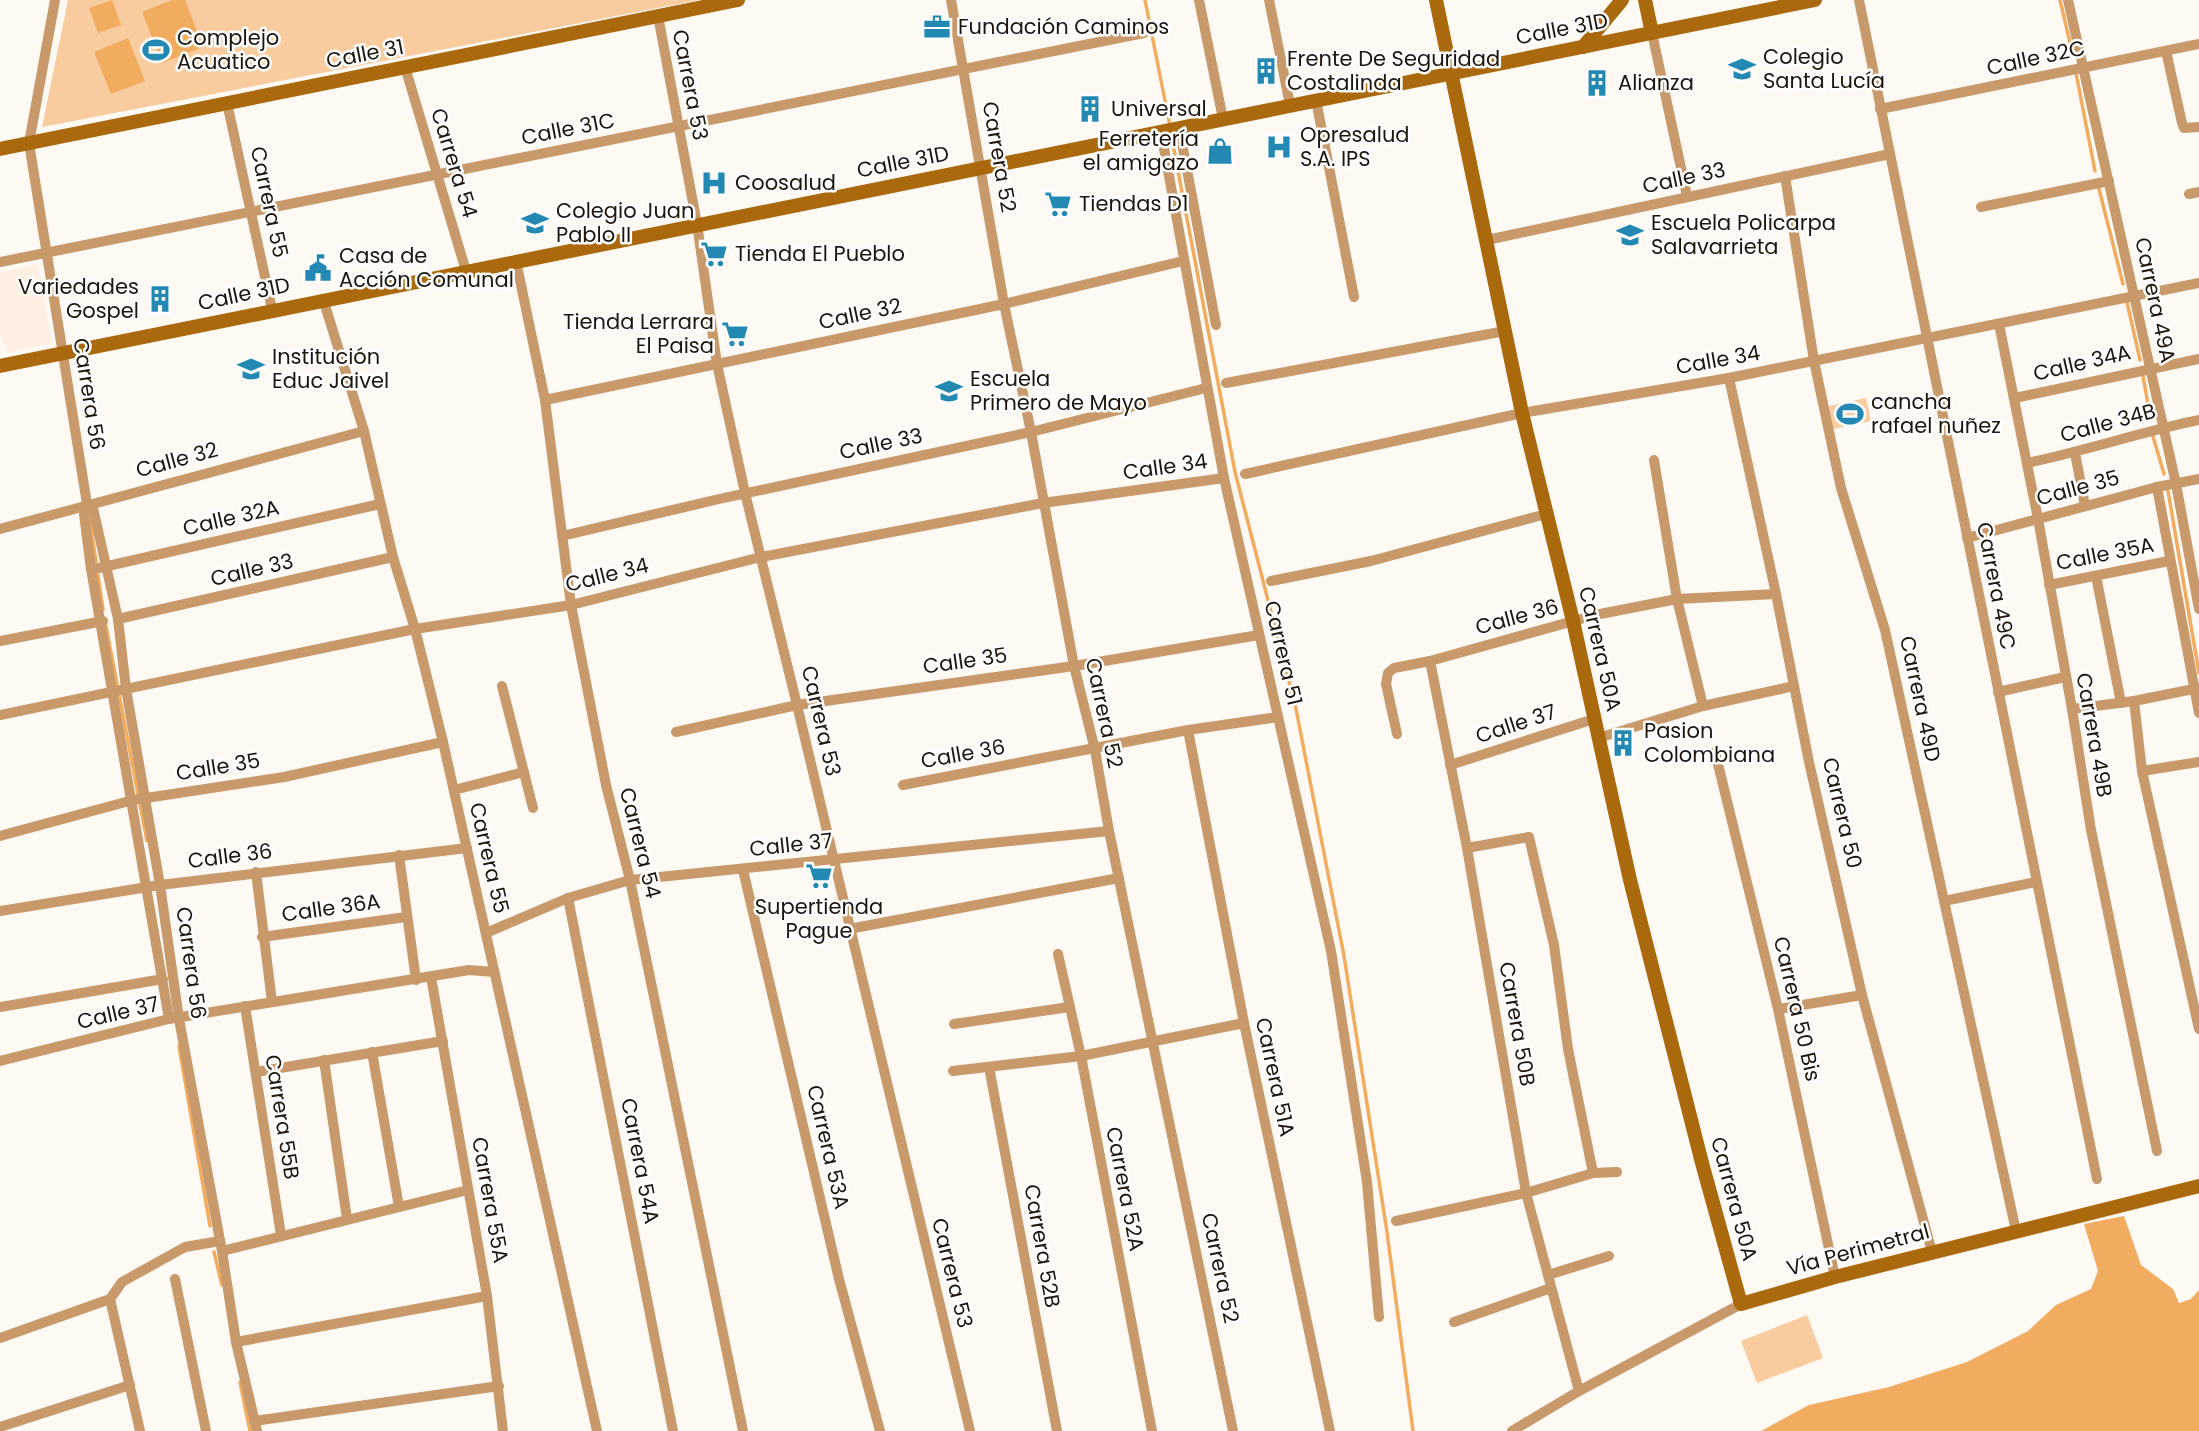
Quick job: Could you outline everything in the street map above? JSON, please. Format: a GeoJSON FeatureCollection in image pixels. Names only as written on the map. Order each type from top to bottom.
{"type":"FeatureCollection","features":[{"type":"Feature","properties":{"kind":"street","name":"Carrera 56"},"geometry":{"type":"LineString","coordinates":[[55,0],[29,143],[86,504],[93,508],[102,621],[119,691],[139,799],[174,1019],[221,1246],[236,1342],[256,1426]]}},
{"type":"Feature","properties":{"kind":"street","name":"Calle 31"},"geometry":{"type":"LineString","coordinates":[[0,149],[737,0]]}},
{"type":"Feature","properties":{"kind":"street","name":"Carrera 52"},"geometry":{"type":"LineString","coordinates":[[951,0],[1004,304],[1031,432],[1074,666],[1094,750],[1233,1431]]}},
{"type":"Feature","properties":{"kind":"street"},"geometry":{"type":"LineString","coordinates":[[1199,0],[1223,119]]}},
{"type":"Feature","properties":{"kind":"street"},"geometry":{"type":"LineString","coordinates":[[1269,0],[1290,105]]}},
{"type":"Feature","properties":{"kind":"street","name":"Carrera 50A"},"geometry":{"type":"LineString","coordinates":[[1436,0],[1522,413],[1573,621],[1598,738],[1665,1022],[1741,1304]]}},
{"type":"Feature","properties":{"kind":"street"},"geometry":{"type":"LineString","coordinates":[[1583,47],[1622,0]]}},
{"type":"Feature","properties":{"kind":"street"},"geometry":{"type":"LineString","coordinates":[[1645,0],[1687,197]]}},
{"type":"Feature","properties":{"kind":"street","name":"Calle 31D"},"geometry":{"type":"LineString","coordinates":[[0,366],[272,309],[1815,0]]}},
{"type":"Feature","properties":{"kind":"street","name":"Carrera 49C"},"geometry":{"type":"LineString","coordinates":[[1860,0],[2097,1179]]}},
{"type":"Feature","properties":{"kind":"street","name":"Carrera 49A"},"geometry":{"type":"LineString","coordinates":[[2068,0],[2176,484],[2194,549],[2199,609]]}},
{"type":"Feature","properties":{"kind":"street","name":"Carrera 53"},"geometry":{"type":"LineString","coordinates":[[658,16],[697,224],[717,364],[744,493],[970,1431]]}},
{"type":"Feature","properties":{"kind":"street","name":"Calle 31C"},"geometry":{"type":"LineString","coordinates":[[0,262],[1144,33]]}},
{"type":"Feature","properties":{"kind":"street","name":"Calle 32C"},"geometry":{"type":"LineString","coordinates":[[1881,109],[2199,44]]}},
{"type":"Feature","properties":{"kind":"street"},"geometry":{"type":"LineString","coordinates":[[2166,51],[2184,128],[2199,127]]}},
{"type":"Feature","properties":{"kind":"street","name":"Carrera 54"},"geometry":{"type":"LineString","coordinates":[[405,67],[466,271]]}},
{"type":"Feature","properties":{"kind":"street"},"geometry":{"type":"LineString","coordinates":[[1316,100],[1354,297]]}},
{"type":"Feature","properties":{"kind":"street","name":"Carrera 55"},"geometry":{"type":"LineString","coordinates":[[228,103],[272,309]]}},
{"type":"Feature","properties":{"kind":"street"},"geometry":{"type":"LineString","coordinates":[[1179,127],[1216,325]]}},
{"type":"Feature","properties":{"kind":"street","name":"Carrera 51"},"geometry":{"type":"LineString","coordinates":[[1161,132],[1224,478],[1331,951],[1367,1182],[1379,1317]]}},
{"type":"Feature","properties":{"kind":"street","name":"Calle 33"},"geometry":{"type":"LineString","coordinates":[[1487,240],[1889,154]]}},
{"type":"Feature","properties":{"kind":"street","name":"Carrera 49D"},"geometry":{"type":"LineString","coordinates":[[1784,176],[1814,361],[1841,488],[1885,630],[2016,1231]]}},
{"type":"Feature","properties":{"kind":"street"},"geometry":{"type":"LineString","coordinates":[[1981,207],[2109,181]]}},
{"type":"Feature","properties":{"kind":"street","name":"Carrera 54"},"geometry":{"type":"LineString","coordinates":[[516,261],[545,400],[571,605],[606,785],[631,880],[743,1431]]}},
{"type":"Feature","properties":{"kind":"street","name":"Calle 32"},"geometry":{"type":"LineString","coordinates":[[545,400],[1004,304],[1183,261]]}},
{"type":"Feature","properties":{"kind":"street","name":"Calle 34"},"geometry":{"type":"LineString","coordinates":[[1245,474],[1522,413],[1729,378],[2199,283]]}},
{"type":"Feature","properties":{"kind":"street","name":"Carrera 55"},"geometry":{"type":"LineString","coordinates":[[323,299],[364,431],[393,557],[415,629],[443,742],[597,1431]]}},
{"type":"Feature","properties":{"kind":"street","name":"Carrera 49B"},"geometry":{"type":"LineString","coordinates":[[1999,324],[2038,519],[2091,831],[2157,1151]]}},
{"type":"Feature","properties":{"kind":"street"},"geometry":{"type":"LineString","coordinates":[[1226,383],[1506,331]]}},
{"type":"Feature","properties":{"kind":"street","name":"Calle 34A"},"geometry":{"type":"LineString","coordinates":[[2015,398],[2199,359]]}},
{"type":"Feature","properties":{"kind":"street","name":"Carrera 50"},"geometry":{"type":"LineString","coordinates":[[1729,378],[1862,995],[1932,1252]]}},
{"type":"Feature","properties":{"kind":"street","name":"Calle 33"},"geometry":{"type":"LineString","coordinates":[[562,536],[744,493],[1031,432],[1206,388]]}},
{"type":"Feature","properties":{"kind":"street","name":"Calle 34B"},"geometry":{"type":"LineString","coordinates":[[2027,463],[2075,453],[2199,419]]}},
{"type":"Feature","properties":{"kind":"street","name":"Calle 32"},"geometry":{"type":"LineString","coordinates":[[0,529],[364,431]]}},
{"type":"Feature","properties":{"kind":"street"},"geometry":{"type":"LineString","coordinates":[[2075,453],[2085,506]]}},
{"type":"Feature","properties":{"kind":"street"},"geometry":{"type":"LineString","coordinates":[[1654,460],[1677,599],[1703,706]]}},
{"type":"Feature","properties":{"kind":"street","name":"Calle 34"},"geometry":{"type":"LineString","coordinates":[[0,715],[415,629],[571,605],[761,557],[1043,503],[1224,478]]}},
{"type":"Feature","properties":{"kind":"street","name":"Calle 35"},"geometry":{"type":"LineString","coordinates":[[1967,538],[2157,487],[2199,479]]}},
{"type":"Feature","properties":{"kind":"street"},"geometry":{"type":"LineString","coordinates":[[2157,487],[2169,561],[2197,689],[2199,713]]}},
{"type":"Feature","properties":{"kind":"street","name":"Calle 32A"},"geometry":{"type":"LineString","coordinates":[[98,568],[380,504]]}},
{"type":"Feature","properties":{"kind":"street"},"geometry":{"type":"LineString","coordinates":[[1271,582],[1371,561],[1546,514]]}},
{"type":"Feature","properties":{"kind":"street","name":"Calle 33"},"geometry":{"type":"LineString","coordinates":[[118,619],[393,557]]}},
{"type":"Feature","properties":{"kind":"street","name":"Calle 35A"},"geometry":{"type":"LineString","coordinates":[[2049,585],[2169,561]]}},
{"type":"Feature","properties":{"kind":"street","name":"Carrera 56"},"geometry":{"type":"LineString","coordinates":[[98,568],[118,619],[119,691]]}},
{"type":"Feature","properties":{"kind":"street"},"geometry":{"type":"LineString","coordinates":[[2096,576],[2121,703]]}},
{"type":"Feature","properties":{"kind":"street","name":"Calle 36"},"geometry":{"type":"LineString","coordinates":[[1397,734],[1386,684],[1388,673],[1394,668],[1430,661],[1573,621],[1677,599],[1776,593]]}},
{"type":"Feature","properties":{"kind":"street"},"geometry":{"type":"LineString","coordinates":[[0,641],[102,621]]}},
{"type":"Feature","properties":{"kind":"street","name":"Calle 35"},"geometry":{"type":"LineString","coordinates":[[676,732],[797,705],[1074,666],[1259,635]]}},
{"type":"Feature","properties":{"kind":"street","name":"Carrera 50B"},"geometry":{"type":"LineString","coordinates":[[1430,661],[1467,848],[1526,1193],[1580,1391]]}},
{"type":"Feature","properties":{"kind":"street"},"geometry":{"type":"LineString","coordinates":[[1998,692],[2065,677]]}},
{"type":"Feature","properties":{"kind":"street"},"geometry":{"type":"LineString","coordinates":[[1598,738],[1703,706],[1794,685]]}},
{"type":"Feature","properties":{"kind":"street"},"geometry":{"type":"LineString","coordinates":[[502,686],[533,808]]}},
{"type":"Feature","properties":{"kind":"street"},"geometry":{"type":"LineString","coordinates":[[2072,709],[2197,689]]}},
{"type":"Feature","properties":{"kind":"street"},"geometry":{"type":"LineString","coordinates":[[2134,701],[2142,771],[2199,1030]]}},
{"type":"Feature","properties":{"kind":"street","name":"Calle 36"},"geometry":{"type":"LineString","coordinates":[[903,785],[1188,730],[1278,717]]}},
{"type":"Feature","properties":{"kind":"street","name":"Calle 37"},"geometry":{"type":"LineString","coordinates":[[1450,765],[1594,719]]}},
{"type":"Feature","properties":{"kind":"street","name":"Carrera 51A"},"geometry":{"type":"LineString","coordinates":[[1188,730],[1244,1023],[1330,1431]]}},
{"type":"Feature","properties":{"kind":"street","name":"Calle 35"},"geometry":{"type":"LineString","coordinates":[[0,836],[139,799],[284,777],[443,742]]}},
{"type":"Feature","properties":{"kind":"street","name":"Carrera 50 Bis"},"geometry":{"type":"LineString","coordinates":[[1715,752],[1778,1009],[1835,1277]]}},
{"type":"Feature","properties":{"kind":"street"},"geometry":{"type":"LineString","coordinates":[[2142,771],[2199,762]]}},
{"type":"Feature","properties":{"kind":"street"},"geometry":{"type":"LineString","coordinates":[[454,790],[524,772]]}},
{"type":"Feature","properties":{"kind":"street","name":"Calle 37"},"geometry":{"type":"LineString","coordinates":[[486,933],[568,898],[631,880],[1109,831]]}},
{"type":"Feature","properties":{"kind":"street"},"geometry":{"type":"LineString","coordinates":[[1467,848],[1529,837],[1554,945],[1568,1049],[1593,1173]]}},
{"type":"Feature","properties":{"kind":"street","name":"Calle 36"},"geometry":{"type":"LineString","coordinates":[[0,911],[256,872],[467,848]]}},
{"type":"Feature","properties":{"kind":"street"},"geometry":{"type":"LineString","coordinates":[[399,855],[416,980]]}},
{"type":"Feature","properties":{"kind":"street","name":"Carrera 53A"},"geometry":{"type":"LineString","coordinates":[[743,870],[839,1279],[880,1431]]}},
{"type":"Feature","properties":{"kind":"street"},"geometry":{"type":"LineString","coordinates":[[256,872],[272,1002]]}},
{"type":"Feature","properties":{"kind":"street"},"geometry":{"type":"LineString","coordinates":[[849,929],[1119,878]]}},
{"type":"Feature","properties":{"kind":"street"},"geometry":{"type":"LineString","coordinates":[[1944,901],[2036,882]]}},
{"type":"Feature","properties":{"kind":"street","name":"Carrera 56"},"geometry":{"type":"LineString","coordinates":[[154,886],[163,979],[174,1019]]}},
{"type":"Feature","properties":{"kind":"street","name":"Carrera 54A"},"geometry":{"type":"LineString","coordinates":[[568,898],[673,1431]]}},
{"type":"Feature","properties":{"kind":"street","name":"Calle 36A"},"geometry":{"type":"LineString","coordinates":[[262,937],[406,917]]}},
{"type":"Feature","properties":{"kind":"street","name":"Carrera 52A"},"geometry":{"type":"LineString","coordinates":[[1058,954],[1152,1431]]}},
{"type":"Feature","properties":{"kind":"street","name":"Calle 37"},"geometry":{"type":"LineString","coordinates":[[0,1061],[174,1019],[245,1006],[469,970],[494,972]]}},
{"type":"Feature","properties":{"kind":"street","name":"Carrera 55A"},"geometry":{"type":"LineString","coordinates":[[431,977],[487,1296],[503,1431]]}},
{"type":"Feature","properties":{"kind":"street"},"geometry":{"type":"LineString","coordinates":[[0,1007],[163,979]]}},
{"type":"Feature","properties":{"kind":"street"},"geometry":{"type":"LineString","coordinates":[[1778,1009],[1862,995]]}},
{"type":"Feature","properties":{"kind":"street","name":"Carrera 55B"},"geometry":{"type":"LineString","coordinates":[[245,1006],[281,1235]]}},
{"type":"Feature","properties":{"kind":"street"},"geometry":{"type":"LineString","coordinates":[[954,1024],[1069,1007]]}},
{"type":"Feature","properties":{"kind":"street"},"geometry":{"type":"LineString","coordinates":[[953,1071],[1080,1056],[1244,1023]]}},
{"type":"Feature","properties":{"kind":"street"},"geometry":{"type":"LineString","coordinates":[[256,1072],[443,1041]]}},
{"type":"Feature","properties":{"kind":"street"},"geometry":{"type":"LineString","coordinates":[[372,1052],[399,1207]]}},
{"type":"Feature","properties":{"kind":"street"},"geometry":{"type":"LineString","coordinates":[[324,1060],[347,1219]]}},
{"type":"Feature","properties":{"kind":"street","name":"Carrera 52B"},"geometry":{"type":"LineString","coordinates":[[989,1067],[1057,1431]]}},
{"type":"Feature","properties":{"kind":"street"},"geometry":{"type":"LineString","coordinates":[[1396,1221],[1526,1193],[1593,1173],[1618,1172]]}},
{"type":"Feature","properties":{"kind":"street","name":"Vía Perimetral"},"geometry":{"type":"LineString","coordinates":[[1512,1431],[1741,1304],[1932,1252],[2199,1186]]}},
{"type":"Feature","properties":{"kind":"street"},"geometry":{"type":"LineString","coordinates":[[0,1338],[110,1299],[122,1282],[185,1247],[221,1246],[281,1235],[468,1190]]}},
{"type":"Feature","properties":{"kind":"street"},"geometry":{"type":"LineString","coordinates":[[1548,1275],[1609,1256]]}},
{"type":"Feature","properties":{"kind":"street"},"geometry":{"type":"LineString","coordinates":[[174,1279],[206,1431]]}},
{"type":"Feature","properties":{"kind":"street"},"geometry":{"type":"LineString","coordinates":[[1454,1322],[1551,1288]]}},
{"type":"Feature","properties":{"kind":"street"},"geometry":{"type":"LineString","coordinates":[[236,1342],[487,1296]]}},
{"type":"Feature","properties":{"kind":"street"},"geometry":{"type":"LineString","coordinates":[[110,1299],[140,1431]]}},
{"type":"Feature","properties":{"kind":"street"},"geometry":{"type":"LineString","coordinates":[[0,1427],[130,1385]]}},
{"type":"Feature","properties":{"kind":"street"},"geometry":{"type":"LineString","coordinates":[[256,1426],[499,1386]]}},
{"type":"Feature","properties":{"kind":"shaded area"},"geometry":{"type":"Polygon","coordinates":[[[68,0],[699,0],[42,127],[68,0]]]}},
{"type":"Feature","properties":{"kind":"shaded area"},"geometry":{"type":"Polygon","coordinates":[[[112,0],[121,25],[98,33],[89,8],[112,0]]]}},
{"type":"Feature","properties":{"kind":"shaded area"},"geometry":{"type":"Polygon","coordinates":[[[172,0],[185,0],[203,47],[162,63],[142,12],[172,0]]]}},
{"type":"Feature","properties":{"kind":"shaded area"},"geometry":{"type":"Polygon","coordinates":[[[128,38],[145,81],[111,94],[94,52],[128,38]]]}},
{"type":"Feature","properties":{"kind":"shaded area"},"geometry":{"type":"Polygon","coordinates":[[[38,264],[52,344],[8,352],[0,332],[0,272],[38,264]]]}},
{"type":"Feature","properties":{"kind":"shaded area","name":"cancha rafael nuñez"},"geometry":{"type":"Polygon","coordinates":[[[1866,398],[1871,421],[1833,429],[1829,406],[1866,398]]]}},
{"type":"Feature","properties":{"kind":"shaded area"},"geometry":{"type":"Polygon","coordinates":[[[2124,1216],[2141,1265],[2173,1289],[2179,1303],[2191,1299],[2199,1290],[2199,1431],[1761,1431],[1809,1405],[1889,1387],[1967,1362],[2028,1331],[2056,1305],[2091,1289],[2098,1271],[2084,1224],[2124,1216]]]}},
{"type":"Feature","properties":{"kind":"shaded area"},"geometry":{"type":"Polygon","coordinates":[[[1807,1315],[1823,1358],[1757,1383],[1741,1341],[1807,1315]]]}},
{"type":"Feature","properties":{"kind":"waterway"},"geometry":{"type":"LineString","coordinates":[[1145,0],[1170,126]]}},
{"type":"Feature","properties":{"kind":"waterway"},"geometry":{"type":"LineString","coordinates":[[2060,0],[2072,51]]}},
{"type":"Feature","properties":{"kind":"waterway"},"geometry":{"type":"LineString","coordinates":[[2076,73],[2095,171]]}},
{"type":"Feature","properties":{"kind":"waterway"},"geometry":{"type":"LineString","coordinates":[[1171,134],[1235,472],[1296,709],[1344,956],[1387,1232],[1413,1431]]}},
{"type":"Feature","properties":{"kind":"waterway"},"geometry":{"type":"LineString","coordinates":[[2098,185],[2123,284]]}},
{"type":"Feature","properties":{"kind":"waterway"},"geometry":{"type":"LineString","coordinates":[[2127,302],[2140,360]]}},
{"type":"Feature","properties":{"kind":"waterway"},"geometry":{"type":"LineString","coordinates":[[2143,376],[2150,416]]}},
{"type":"Feature","properties":{"kind":"waterway"},"geometry":{"type":"LineString","coordinates":[[2152,433],[2164,474]]}},
{"type":"Feature","properties":{"kind":"waterway"},"geometry":{"type":"LineString","coordinates":[[2168,491],[2199,673]]}},
{"type":"Feature","properties":{"kind":"waterway"},"geometry":{"type":"LineString","coordinates":[[89,514],[103,610]]}},
{"type":"Feature","properties":{"kind":"waterway"},"geometry":{"type":"LineString","coordinates":[[105,621],[147,841]]}},
{"type":"Feature","properties":{"kind":"waterway"},"geometry":{"type":"LineString","coordinates":[[179,1046],[210,1226]]}},
{"type":"Feature","properties":{"kind":"waterway"},"geometry":{"type":"LineString","coordinates":[[214,1252],[222,1285]]}},
{"type":"Feature","properties":{"kind":"waterway"},"geometry":{"type":"LineString","coordinates":[[240,1382],[250,1431]]}},
{"type":"Feature","properties":{"kind":"place","name":"Fundación Caminos"},"geometry":{"type":"Point","coordinates":[937,27]}},
{"type":"Feature","properties":{"kind":"place","name":"Complejo Acuatico"},"geometry":{"type":"Point","coordinates":[156,50]}},
{"type":"Feature","properties":{"kind":"place","name":"Colegio Santa Lucía"},"geometry":{"type":"Point","coordinates":[1742,69]}},
{"type":"Feature","properties":{"kind":"place","name":"Frente De Seguridad Costalinda"},"geometry":{"type":"Point","coordinates":[1266,71]}},
{"type":"Feature","properties":{"kind":"place","name":"Alianza"},"geometry":{"type":"Point","coordinates":[1597,83]}},
{"type":"Feature","properties":{"kind":"place","name":"Universal"},"geometry":{"type":"Point","coordinates":[1090,109]}},
{"type":"Feature","properties":{"kind":"place","name":"Opresalud S.A. IPS"},"geometry":{"type":"Point","coordinates":[1279,147]}},
{"type":"Feature","properties":{"kind":"place","name":"Ferretería el amigazo"},"geometry":{"type":"Point","coordinates":[1220,151]}},
{"type":"Feature","properties":{"kind":"place","name":"Coosalud"},"geometry":{"type":"Point","coordinates":[714,183]}},
{"type":"Feature","properties":{"kind":"place","name":"Tiendas D1"},"geometry":{"type":"Point","coordinates":[1058,204]}},
{"type":"Feature","properties":{"kind":"place","name":"Colegio Juan Pablo II"},"geometry":{"type":"Point","coordinates":[535,223]}},
{"type":"Feature","properties":{"kind":"place","name":"Escuela Policarpa Salavarrieta"},"geometry":{"type":"Point","coordinates":[1630,235]}},
{"type":"Feature","properties":{"kind":"place","name":"Tienda El Pueblo"},"geometry":{"type":"Point","coordinates":[714,254]}},
{"type":"Feature","properties":{"kind":"place","name":"Casa de Acción Comunal"},"geometry":{"type":"Point","coordinates":[318,268]}},
{"type":"Feature","properties":{"kind":"place","name":"Variedades Gospel"},"geometry":{"type":"Point","coordinates":[160,299]}},
{"type":"Feature","properties":{"kind":"place","name":"Tienda Lerrara El Paisa"},"geometry":{"type":"Point","coordinates":[735,334]}},
{"type":"Feature","properties":{"kind":"place","name":"Institución Educ Jaivel"},"geometry":{"type":"Point","coordinates":[251,369]}},
{"type":"Feature","properties":{"kind":"place","name":"Escuela Primero de Mayo"},"geometry":{"type":"Point","coordinates":[949,391]}},
{"type":"Feature","properties":{"kind":"place","name":"cancha rafael nuñez"},"geometry":{"type":"Point","coordinates":[1850,414]}},
{"type":"Feature","properties":{"kind":"place","name":"Pasion Colombiana"},"geometry":{"type":"Point","coordinates":[1623,743]}},
{"type":"Feature","properties":{"kind":"place","name":"Supertienda Pague"},"geometry":{"type":"Point","coordinates":[819,876]}}]}
